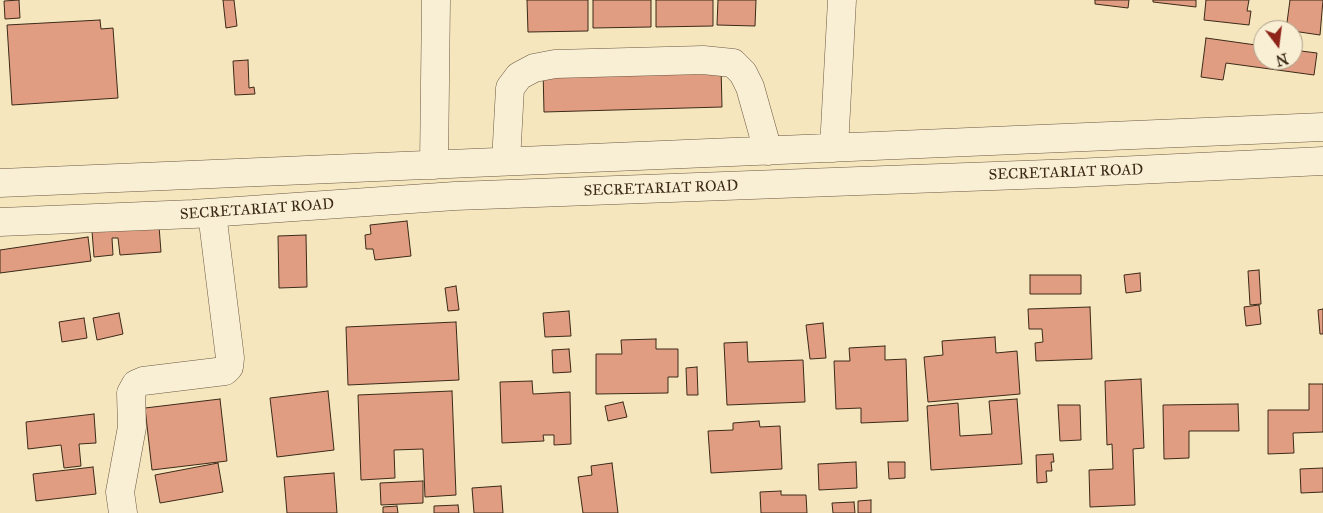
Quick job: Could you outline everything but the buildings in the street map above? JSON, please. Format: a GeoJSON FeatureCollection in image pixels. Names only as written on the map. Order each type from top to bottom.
{"type":"FeatureCollection","features":[{"type":"Feature","properties":{"kind":"street"},"geometry":{"type":"LineString","coordinates":[[434,165],[436,0]]}},
{"type":"Feature","properties":{"kind":"street"},"geometry":{"type":"LineString","coordinates":[[834,148],[842,0]]}},
{"type":"Feature","properties":{"kind":"street"},"geometry":{"type":"LineString","coordinates":[[506,161],[510,88],[519,76],[526,72],[534,68],[555,64],[703,60],[733,62],[743,73],[750,86],[768,151]]}},
{"type":"Feature","properties":{"kind":"street"},"geometry":{"type":"LineString","coordinates":[[0,183],[1323,127]]}},
{"type":"Feature","properties":{"kind":"street","name":"SECRETARIAT ROAD"},"geometry":{"type":"LineString","coordinates":[[0,222],[212,213],[455,196],[1074,173],[1323,161]]}},
{"type":"Feature","properties":{"kind":"street"},"geometry":{"type":"LineString","coordinates":[[123,513],[120,492],[132,428],[131,394],[136,384],[143,381],[225,371],[229,367],[230,358],[212,213]]}}]}
